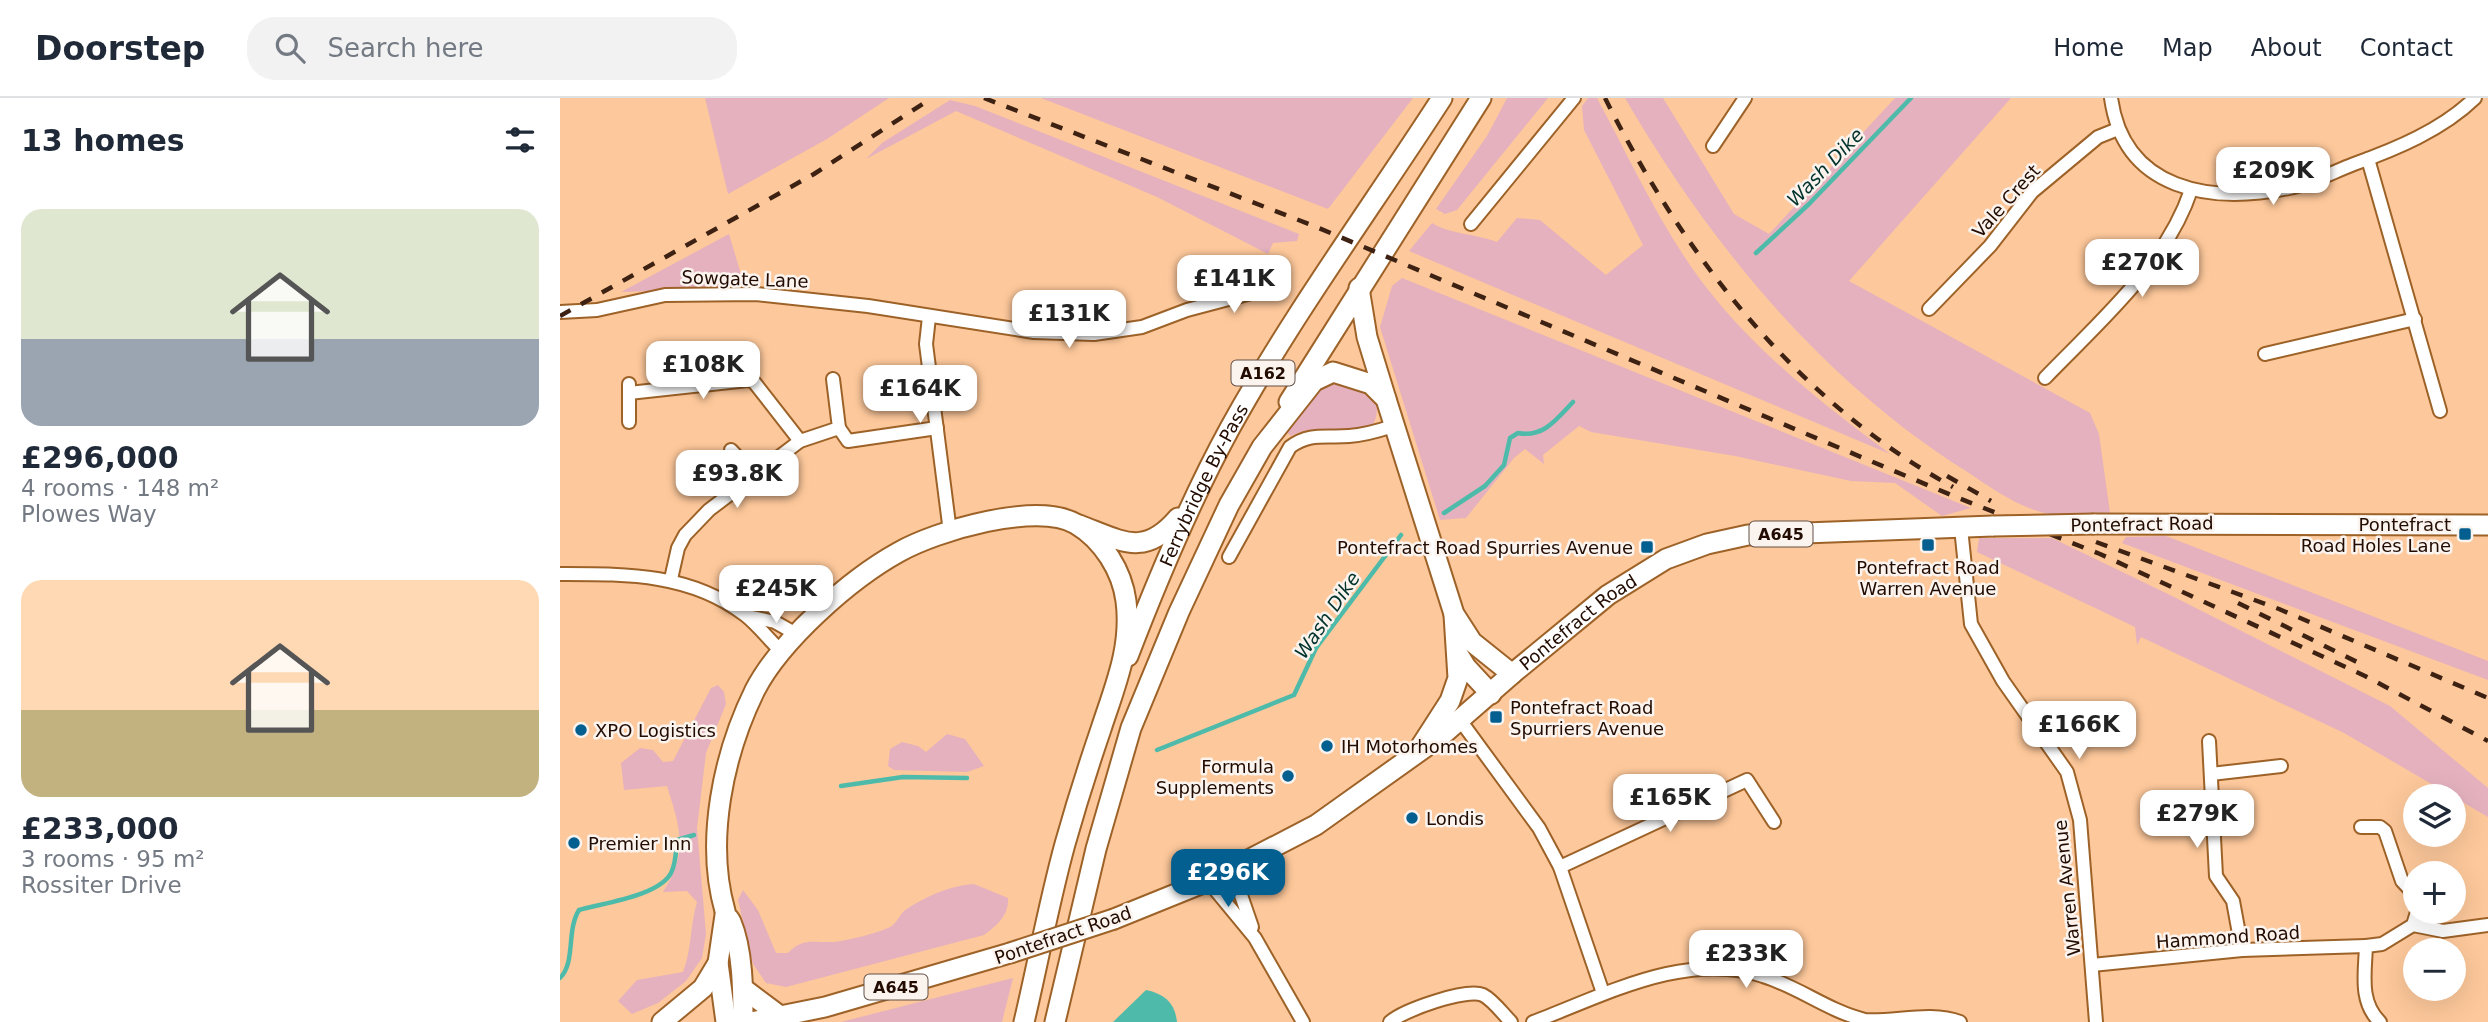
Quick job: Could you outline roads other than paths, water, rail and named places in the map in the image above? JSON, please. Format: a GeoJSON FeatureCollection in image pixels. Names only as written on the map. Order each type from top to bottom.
{"type":"FeatureCollection","features":[{"type":"Feature","properties":{"kind":"main road","name":"Ferrybridge By-Pass"},"geometry":{"type":"LineString","coordinates":[[1122,670],[1160,573],[1229,429],[1321,276],[1442,98]]}},
{"type":"Feature","properties":{"kind":"main road","name":"Ferrybridge By-Pass"},"geometry":{"type":"LineString","coordinates":[[1262,447],[1359,288],[1437,173],[1481,98]]}},
{"type":"Feature","properties":{"kind":"main road"},"geometry":{"type":"LineString","coordinates":[[1359,288],[1367,338],[1385,400]]}},
{"type":"Feature","properties":{"kind":"main road"},"geometry":{"type":"LineString","coordinates":[[1262,447],[1314,381],[1333,372],[1371,384],[1385,400]]}},
{"type":"Feature","properties":{"kind":"main road","name":"A645"},"geometry":{"type":"LineString","coordinates":[[1385,400],[1454,614],[1472,642],[1512,674]]}},
{"type":"Feature","properties":{"kind":"main road","name":"A162"},"geometry":{"type":"LineString","coordinates":[[1055,1022],[1096,849],[1131,728],[1179,612],[1230,505],[1262,447]]}},
{"type":"Feature","properties":{"kind":"main road","name":"A162"},"geometry":{"type":"LineString","coordinates":[[726,1022],[719,962],[725,914],[718,864],[718,815],[730,759],[757,687],[798,635],[852,583],[901,551],[950,532],[999,517],[1049,518],[1074,523],[1139,545],[1162,537],[1195,498]]}},
{"type":"Feature","properties":{"kind":"main road","name":"A162"},"geometry":{"type":"LineString","coordinates":[[1024,1022],[1065,846],[1122,670],[1128,615],[1121,574],[1108,555],[1074,523]]}},
{"type":"Feature","properties":{"kind":"main road","name":"Pontefract Road"},"geometry":{"type":"LineString","coordinates":[[751,1022],[951,972],[1114,919],[1208,881],[1316,825],[1460,720],[1608,595],[1666,559],[1707,544],[1748,536],[1993,526],[2488,526]]}},
{"type":"Feature","properties":{"kind":"main road","name":"A645"},"geometry":{"type":"LineString","coordinates":[[1420,748],[1450,701],[1458,677],[1458,653],[1452,627],[1454,614]]}},
{"type":"Feature","properties":{"kind":"main road","name":"A645"},"geometry":{"type":"LineString","coordinates":[[1458,653],[1466,667],[1491,694]]}},
{"type":"Feature","properties":{"kind":"main road","name":"A162"},"geometry":{"type":"LineString","coordinates":[[725,914],[731,923],[744,989],[743,1022]]}},
{"type":"Feature","properties":{"kind":"main road"},"geometry":{"type":"LineString","coordinates":[[662,1022],[703,988],[719,962]]}},
{"type":"Feature","properties":{"kind":"main road"},"geometry":{"type":"LineString","coordinates":[[744,989],[780,1016]]}},
{"type":"Feature","properties":{"kind":"street"},"geometry":{"type":"LineString","coordinates":[[1471,224],[1574,98]]}},
{"type":"Feature","properties":{"kind":"street"},"geometry":{"type":"LineString","coordinates":[[1713,146],[1745,98]]}},
{"type":"Feature","properties":{"kind":"street"},"geometry":{"type":"LineString","coordinates":[[2111,98],[2118,129],[2148,169],[2175,185],[2190,190],[2241,194],[2291,188],[2368,159],[2424,134],[2475,98]]}},
{"type":"Feature","properties":{"kind":"street","name":"Vale Crest"},"geometry":{"type":"LineString","coordinates":[[1929,309],[1990,246],[2032,192],[2098,137],[2118,129]]}},
{"type":"Feature","properties":{"kind":"street"},"geometry":{"type":"LineString","coordinates":[[2368,159],[2440,411]]}},
{"type":"Feature","properties":{"kind":"street"},"geometry":{"type":"LineString","coordinates":[[2045,377],[2118,302],[2168,240],[2183,214],[2190,190]]}},
{"type":"Feature","properties":{"kind":"street","name":"Sowgate Lane"},"geometry":{"type":"LineString","coordinates":[[560,312],[597,310],[665,295],[692,293],[799,297],[1034,332],[1094,334],[1142,327],[1187,310],[1255,292]]}},
{"type":"Feature","properties":{"kind":"street"},"geometry":{"type":"LineString","coordinates":[[929,317],[926,344],[950,532]]}},
{"type":"Feature","properties":{"kind":"street"},"geometry":{"type":"LineString","coordinates":[[2266,354],[2414,319]]}},
{"type":"Feature","properties":{"kind":"street"},"geometry":{"type":"LineString","coordinates":[[833,379],[839,428],[848,441],[937,428]]}},
{"type":"Feature","properties":{"kind":"street"},"geometry":{"type":"LineString","coordinates":[[629,422],[629,388],[748,380],[754,382],[800,441]]}},
{"type":"Feature","properties":{"kind":"street"},"geometry":{"type":"LineString","coordinates":[[1229,557],[1290,447],[1316,435],[1346,436],[1393,426]]}},
{"type":"Feature","properties":{"kind":"street"},"geometry":{"type":"LineString","coordinates":[[671,579],[678,548],[685,535],[709,510],[800,441],[839,428]]}},
{"type":"Feature","properties":{"kind":"street"},"geometry":{"type":"LineString","coordinates":[[731,450],[755,476]]}},
{"type":"Feature","properties":{"kind":"street","name":"Warren Avenue"},"geometry":{"type":"LineString","coordinates":[[1961,528],[1971,624],[2003,681],[2067,772],[2080,820],[2096,1022]]}},
{"type":"Feature","properties":{"kind":"street"},"geometry":{"type":"LineString","coordinates":[[560,574],[671,579],[704,592],[748,616],[775,622],[798,635]]}},
{"type":"Feature","properties":{"kind":"street"},"geometry":{"type":"LineString","coordinates":[[748,616],[763,636],[783,653]]}},
{"type":"Feature","properties":{"kind":"street"},"geometry":{"type":"LineString","coordinates":[[1460,720],[1532,818],[1560,867],[1603,993]]}},
{"type":"Feature","properties":{"kind":"street"},"geometry":{"type":"LineString","coordinates":[[2209,741],[2216,876],[2232,901],[2242,950]]}},
{"type":"Feature","properties":{"kind":"street"},"geometry":{"type":"LineString","coordinates":[[2211,774],[2281,766]]}},
{"type":"Feature","properties":{"kind":"street"},"geometry":{"type":"LineString","coordinates":[[1560,867],[1747,780],[1774,822]]}},
{"type":"Feature","properties":{"kind":"street"},"geometry":{"type":"LineString","coordinates":[[2361,827],[2380,827],[2385,831],[2403,882]]}},
{"type":"Feature","properties":{"kind":"street"},"geometry":{"type":"LineString","coordinates":[[1231,869],[1255,938]]}},
{"type":"Feature","properties":{"kind":"street"},"geometry":{"type":"LineString","coordinates":[[1208,881],[1255,938],[1303,1022]]}},
{"type":"Feature","properties":{"kind":"street","name":"Hammond Road"},"geometry":{"type":"LineString","coordinates":[[2092,965],[2242,950],[2382,944],[2407,924]]}},
{"type":"Feature","properties":{"kind":"street"},"geometry":{"type":"LineString","coordinates":[[2427,924],[2443,932],[2488,925]]}},
{"type":"Feature","properties":{"kind":"street"},"geometry":{"type":"LineString","coordinates":[[2366,946],[2364,992],[2371,1013],[2380,1022]]}},
{"type":"Feature","properties":{"kind":"street"},"geometry":{"type":"LineString","coordinates":[[1533,1022],[1603,993],[1662,975],[1721,969],[1762,975],[1835,1012],[1869,1021],[1927,1018],[1960,1022]]}},
{"type":"Feature","properties":{"kind":"street"},"geometry":{"type":"LineString","coordinates":[[1390,1022],[1459,994],[1474,992],[1486,996],[1511,1022]]}},
{"type":"Feature","properties":{"kind":"water"},"geometry":{"type":"Polygon","coordinates":[[[1146,990],[1168,1000],[1177,1022],[1113,1022],[1146,990]]]}},
{"type":"Feature","properties":{"kind":"waterway","name":"Wash Dike"},"geometry":{"type":"LineString","coordinates":[[1756,253],[1809,204],[1911,98]]}},
{"type":"Feature","properties":{"kind":"waterway","name":"Wash Dike"},"geometry":{"type":"LineString","coordinates":[[1444,513],[1485,486],[1504,465],[1510,438],[1518,433],[1527,434],[1542,430],[1573,402]]}},
{"type":"Feature","properties":{"kind":"waterway","name":"Wash Dike"},"geometry":{"type":"LineString","coordinates":[[1157,750],[1294,695],[1316,648],[1401,535]]}},
{"type":"Feature","properties":{"kind":"waterway","name":"Wash Dike"},"geometry":{"type":"LineString","coordinates":[[841,786],[903,777],[967,778]]}},
{"type":"Feature","properties":{"kind":"waterway","name":"Wash Dike"},"geometry":{"type":"LineString","coordinates":[[560,978],[568,964],[573,927],[579,910],[630,898],[655,888],[665,881],[673,869],[677,840],[694,835]]}},
{"type":"Feature","properties":{"kind":"railway"},"geometry":{"type":"LineString","coordinates":[[560,316],[814,174],[932,98]]}},
{"type":"Feature","properties":{"kind":"railway"},"geometry":{"type":"LineString","coordinates":[[984,98],[1314,226],[1951,495],[2100,554],[2365,676],[2488,741]]}},
{"type":"Feature","properties":{"kind":"railway"},"geometry":{"type":"LineString","coordinates":[[1605,98],[1636,157],[1671,213],[1708,268],[1750,320],[1795,368],[1844,412],[1896,452],[1953,487]]}},
{"type":"Feature","properties":{"kind":"railway"},"geometry":{"type":"LineString","coordinates":[[1947,476],[1991,501]]}},
{"type":"Feature","properties":{"kind":"railway"},"geometry":{"type":"LineString","coordinates":[[2096,542],[2279,609],[2488,698]]}},
{"type":"Feature","properties":{"kind":"railway"},"geometry":{"type":"LineString","coordinates":[[2238,603],[2357,662]]}},
{"type":"Feature","properties":{"kind":"place","name":"Pontefract Road Holes Lane"},"geometry":{"type":"Point","coordinates":[2465,534]}},
{"type":"Feature","properties":{"kind":"place","name":"Pontefract Road Warren Avenue"},"geometry":{"type":"Point","coordinates":[1928,545]}},
{"type":"Feature","properties":{"kind":"place","name":"Pontefract Road Spurries Avenue"},"geometry":{"type":"Point","coordinates":[1647,547]}},
{"type":"Feature","properties":{"kind":"place","name":"Pontefract Road Spurriers Avenue"},"geometry":{"type":"Point","coordinates":[1496,717]}},
{"type":"Feature","properties":{"kind":"place","name":"XPO Logistics"},"geometry":{"type":"Point","coordinates":[581,730]}},
{"type":"Feature","properties":{"kind":"place","name":"IH Motorhomes"},"geometry":{"type":"Point","coordinates":[1327,746]}},
{"type":"Feature","properties":{"kind":"place","name":"Formula Supplements"},"geometry":{"type":"Point","coordinates":[1288,776]}},
{"type":"Feature","properties":{"kind":"place","name":"Londis"},"geometry":{"type":"Point","coordinates":[1412,818]}},
{"type":"Feature","properties":{"kind":"place","name":"Premier Inn"},"geometry":{"type":"Point","coordinates":[574,843]}}]}
